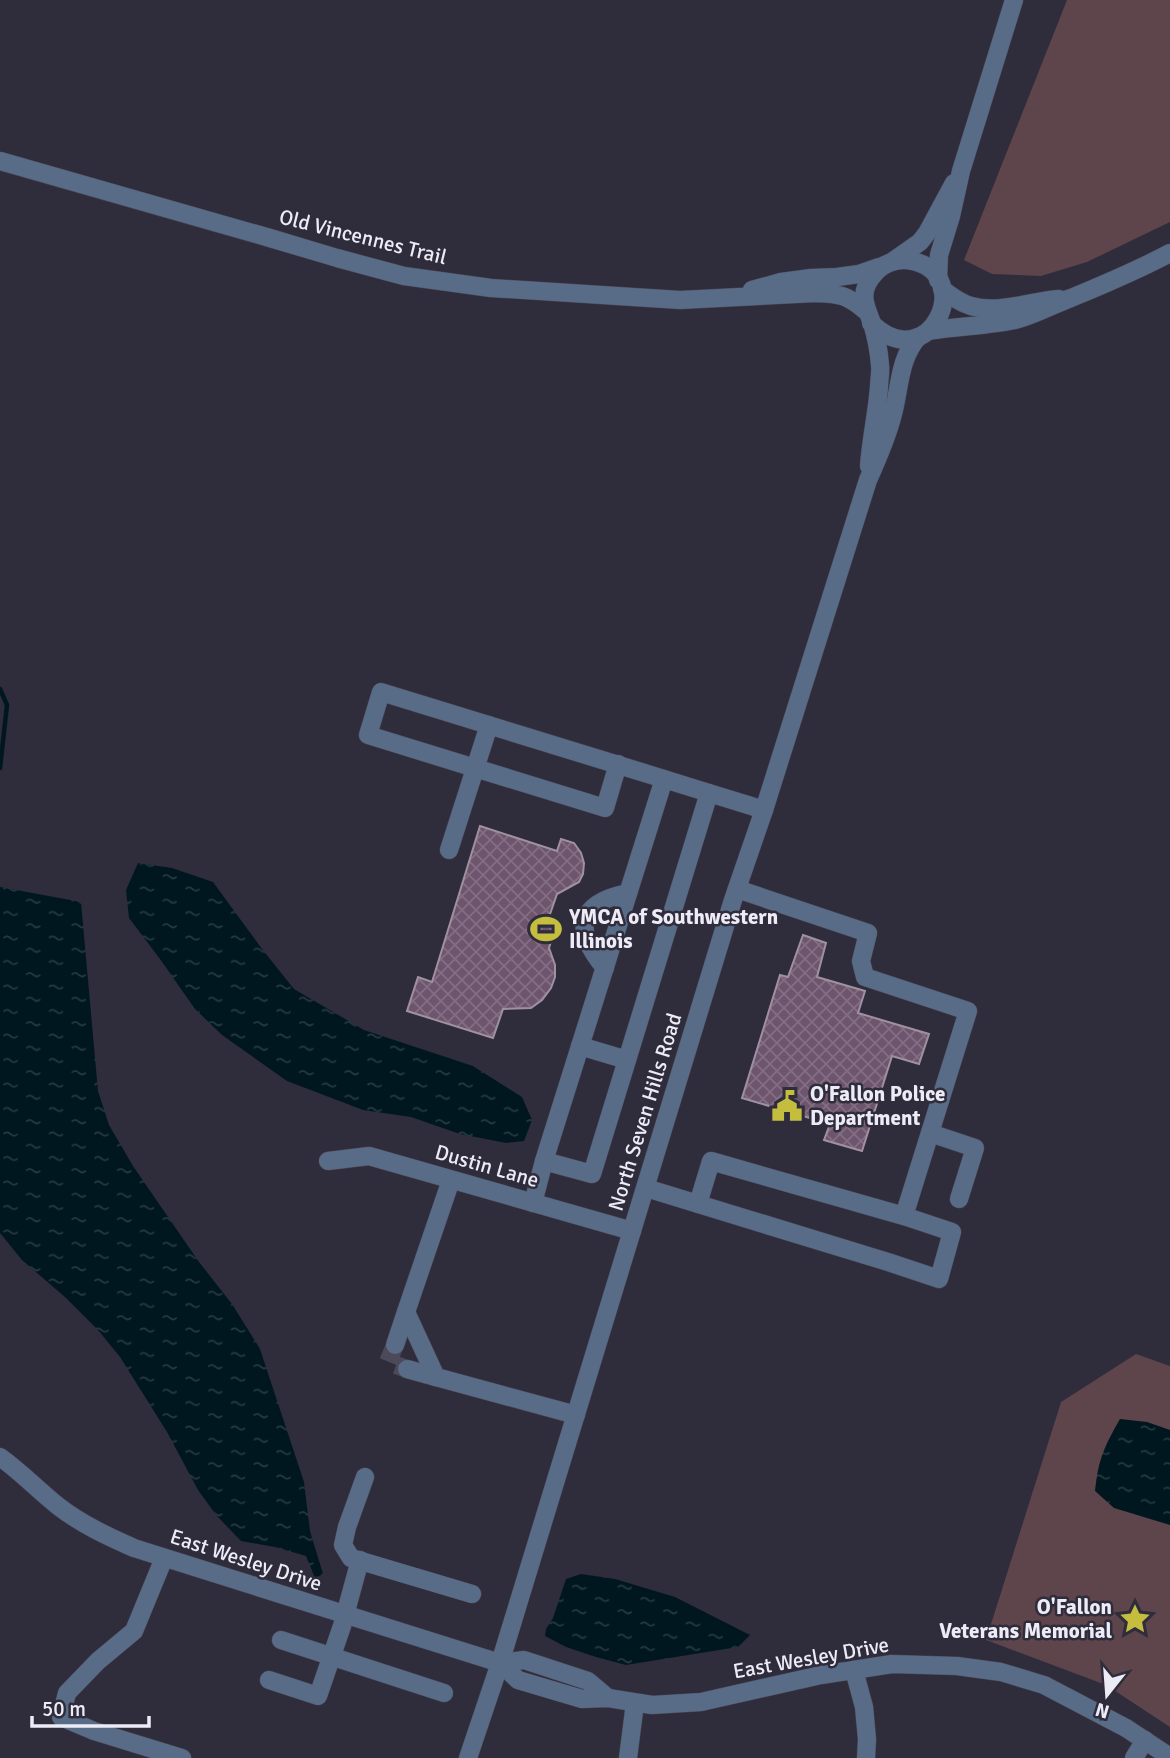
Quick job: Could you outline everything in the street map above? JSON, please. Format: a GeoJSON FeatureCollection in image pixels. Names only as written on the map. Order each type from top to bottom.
{"type":"FeatureCollection","features":[{"type":"Feature","properties":{"kind":"street"},"geometry":{"type":"LineString","coordinates":[[923,334],[937,322],[943,310],[939,255],[961,171],[1014,0]]}},
{"type":"Feature","properties":{"kind":"street","name":"Old Vincennes Trail"},"geometry":{"type":"LineString","coordinates":[[0,161],[404,275],[491,288],[680,300],[836,294],[851,299],[869,317]]}},
{"type":"Feature","properties":{"kind":"street"},"geometry":{"type":"LineString","coordinates":[[961,171],[920,242],[872,275],[866,286],[864,298],[869,317],[881,332],[893,338],[905,340],[923,334],[1039,313],[1170,253]]}},
{"type":"Feature","properties":{"kind":"street"},"geometry":{"type":"LineString","coordinates":[[886,264],[904,260],[927,267],[940,285],[964,303],[973,306],[1011,307],[1039,300],[1070,298]]}},
{"type":"Feature","properties":{"kind":"street","name":"Old Vincennes Trail"},"geometry":{"type":"LineString","coordinates":[[725,298],[781,282],[859,274],[886,264]]}},
{"type":"Feature","properties":{"kind":"street","name":"North Seven Hills Road"},"geometry":{"type":"LineString","coordinates":[[868,480],[880,366],[869,317]]}},
{"type":"Feature","properties":{"kind":"street","name":"North Seven Hills Road"},"geometry":{"type":"LineString","coordinates":[[468,1758],[500,1663],[737,889],[868,480],[883,446],[893,412],[900,371],[909,347],[923,334]]}},
{"type":"Feature","properties":{"kind":"street"},"geometry":{"type":"LineString","coordinates":[[618,764],[605,808],[368,734],[381,692],[618,764],[764,810]]}},
{"type":"Feature","properties":{"kind":"street"},"geometry":{"type":"LineString","coordinates":[[449,850],[489,725]]}},
{"type":"Feature","properties":{"kind":"street"},"geometry":{"type":"LineString","coordinates":[[533,1203],[664,779]]}},
{"type":"Feature","properties":{"kind":"street"},"geometry":{"type":"LineString","coordinates":[[544,1161],[592,1174],[709,793]]}},
{"type":"Feature","properties":{"kind":"street"},"geometry":{"type":"LineString","coordinates":[[737,889],[868,933],[861,961],[865,977],[968,1011],[904,1216]]}},
{"type":"Feature","properties":{"kind":"street"},"geometry":{"type":"LineString","coordinates":[[605,968],[592,953],[584,937],[586,917],[597,903],[628,893]]}},
{"type":"Feature","properties":{"kind":"street"},"geometry":{"type":"LineString","coordinates":[[580,1046],[627,1060]]}},
{"type":"Feature","properties":{"kind":"street"},"geometry":{"type":"LineString","coordinates":[[930,1133],[975,1149],[959,1199]]}},
{"type":"Feature","properties":{"kind":"street","name":"Dustin Lane"},"geometry":{"type":"LineString","coordinates":[[328,1161],[369,1156],[632,1231]]}},
{"type":"Feature","properties":{"kind":"street"},"geometry":{"type":"LineString","coordinates":[[646,1188],[939,1279],[952,1232],[711,1161],[698,1204]]}},
{"type":"Feature","properties":{"kind":"street"},"geometry":{"type":"LineString","coordinates":[[394,1345],[451,1180]]}},
{"type":"Feature","properties":{"kind":"street"},"geometry":{"type":"LineString","coordinates":[[406,1312],[436,1377]]}},
{"type":"Feature","properties":{"kind":"street"},"geometry":{"type":"LineString","coordinates":[[407,1369],[576,1416]]}},
{"type":"Feature","properties":{"kind":"street","name":"East Wesley Drive"},"geometry":{"type":"LineString","coordinates":[[0,1458],[23,1474],[59,1506],[103,1535],[164,1558],[500,1663],[518,1680],[582,1699],[608,1698],[652,1705],[701,1702],[821,1675],[892,1664],[957,1666],[1001,1672],[1044,1685],[1126,1728],[1170,1757]]}},
{"type":"Feature","properties":{"kind":"street"},"geometry":{"type":"LineString","coordinates":[[365,1477],[343,1545],[351,1558],[472,1594]]}},
{"type":"Feature","properties":{"kind":"street"},"geometry":{"type":"LineString","coordinates":[[164,1558],[134,1631],[98,1661],[67,1693],[61,1717],[94,1731],[181,1758]]}},
{"type":"Feature","properties":{"kind":"street"},"geometry":{"type":"LineString","coordinates":[[269,1680],[318,1696],[360,1560]]}},
{"type":"Feature","properties":{"kind":"street"},"geometry":{"type":"LineString","coordinates":[[281,1640],[444,1693]]}},
{"type":"Feature","properties":{"kind":"street"},"geometry":{"type":"LineString","coordinates":[[854,1670],[864,1707],[866,1758]]}},
{"type":"Feature","properties":{"kind":"street"},"geometry":{"type":"LineString","coordinates":[[628,1758],[635,1703]]}},
{"type":"Feature","properties":{"kind":"street"},"geometry":{"type":"LineString","coordinates":[[1134,1758],[1145,1740]]}},
{"type":"Feature","properties":{"kind":"shaded area"},"geometry":{"type":"Polygon","coordinates":[[[1067,0],[1170,0],[1170,222],[1087,262],[1041,276],[992,274],[964,260],[1067,0]]]}},
{"type":"Feature","properties":{"kind":"shaded area"},"geometry":{"type":"Polygon","coordinates":[[[1136,1354],[1170,1366],[1170,1727],[1106,1685],[986,1640],[1061,1402],[1136,1354]]]}},
{"type":"Feature","properties":{"kind":"water"},"geometry":{"type":"Polygon","coordinates":[[[138,863],[172,868],[213,882],[294,989],[364,1030],[473,1066],[522,1097],[532,1120],[524,1141],[506,1143],[460,1134],[411,1117],[363,1110],[287,1081],[222,1035],[195,1009],[129,918],[126,890],[138,863]]]}},
{"type":"Feature","properties":{"kind":"water"},"geometry":{"type":"Polygon","coordinates":[[[0,887],[81,902],[98,1091],[109,1125],[133,1166],[199,1262],[232,1304],[260,1349],[304,1482],[310,1531],[323,1574],[315,1578],[306,1556],[241,1541],[216,1515],[198,1490],[167,1432],[120,1357],[66,1298],[22,1260],[0,1233],[0,887]]]}},
{"type":"Feature","properties":{"kind":"water"},"geometry":{"type":"Polygon","coordinates":[[[1120,1419],[1147,1422],[1170,1430],[1170,1525],[1114,1508],[1095,1491],[1103,1454],[1120,1419]]]}},
{"type":"Feature","properties":{"kind":"water"},"geometry":{"type":"Polygon","coordinates":[[[581,1574],[615,1579],[675,1597],[750,1635],[738,1647],[626,1665],[566,1647],[545,1636],[546,1629],[553,1618],[566,1579],[581,1574]]]}},
{"type":"Feature","properties":{"kind":"building"},"geometry":{"type":"Polygon","coordinates":[[[480,826],[557,851],[561,839],[574,843],[584,863],[579,882],[557,894],[548,920],[557,922],[549,948],[555,965],[551,988],[542,1000],[531,1008],[503,1009],[493,1038],[407,1011],[418,977],[432,982],[480,826]]]}},
{"type":"Feature","properties":{"kind":"building"},"geometry":{"type":"Polygon","coordinates":[[[803,935],[826,943],[817,977],[865,991],[858,1013],[929,1034],[919,1064],[892,1056],[862,1151],[824,1140],[830,1124],[742,1098],[780,975],[788,977],[803,935]]]}},
{"type":"Feature","properties":{"kind":"waterway"},"geometry":{"type":"LineString","coordinates":[[0,689],[7,705],[0,768]]}},
{"type":"Feature","properties":{"kind":"tunnel"},"geometry":{"type":"LineString","coordinates":[[395,1345],[388,1362],[407,1369]]}},
{"type":"Feature","properties":{"kind":"place","name":"YMCA of Southwestern Illinois"},"geometry":{"type":"Point","coordinates":[546,929]}},
{"type":"Feature","properties":{"kind":"place","name":"O'Fallon Police Department"},"geometry":{"type":"Point","coordinates":[787,1106]}},
{"type":"Feature","properties":{"kind":"place","name":"O'Fallon Veterans Memorial"},"geometry":{"type":"Point","coordinates":[1135,1619]}}]}
